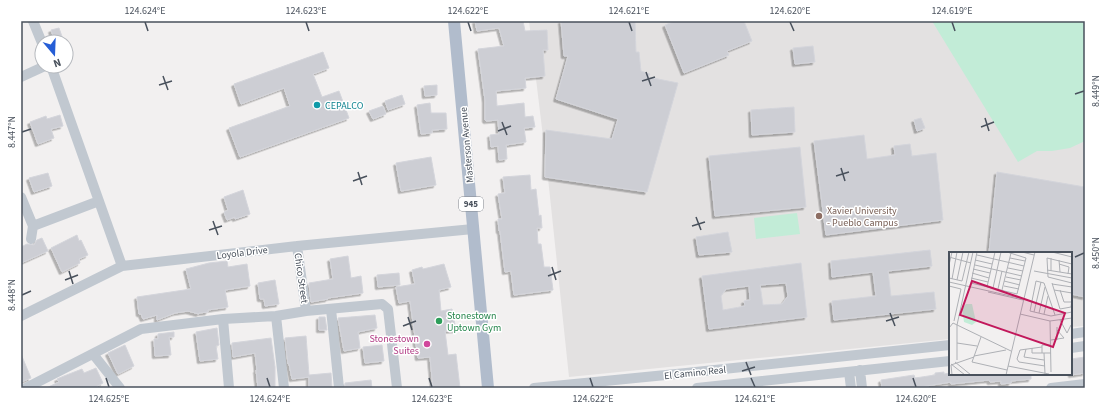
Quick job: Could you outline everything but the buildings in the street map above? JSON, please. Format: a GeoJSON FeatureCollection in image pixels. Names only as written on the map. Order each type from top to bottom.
{"type":"FeatureCollection","features":[{"type":"Feature","properties":{"kind":"main road","name":"Masterson Avenue"},"geometry":{"type":"LineString","coordinates":[[454,21],[488,388]]}},
{"type":"Feature","properties":{"kind":"street"},"geometry":{"type":"LineString","coordinates":[[33,21],[38,34]]}},
{"type":"Feature","properties":{"kind":"street"},"geometry":{"type":"LineString","coordinates":[[21,77],[34,71]]}},
{"type":"Feature","properties":{"kind":"street"},"geometry":{"type":"LineString","coordinates":[[54,74],[122,266]]}},
{"type":"Feature","properties":{"kind":"street"},"geometry":{"type":"LineString","coordinates":[[22,200],[33,226],[31,239]]}},
{"type":"Feature","properties":{"kind":"street"},"geometry":{"type":"LineString","coordinates":[[33,226],[99,201]]}},
{"type":"Feature","properties":{"kind":"street","name":"Loyola Drive"},"geometry":{"type":"LineString","coordinates":[[21,316],[122,266],[297,246],[473,229]]}},
{"type":"Feature","properties":{"kind":"street","name":"Chico Street"},"geometry":{"type":"LineString","coordinates":[[297,246],[306,311]]}},
{"type":"Feature","properties":{"kind":"street"},"geometry":{"type":"LineString","coordinates":[[26,388],[141,329],[223,319],[276,316],[306,311],[382,304],[388,309],[397,388]]}},
{"type":"Feature","properties":{"kind":"street"},"geometry":{"type":"LineString","coordinates":[[331,309],[339,388]]}},
{"type":"Feature","properties":{"kind":"street"},"geometry":{"type":"LineString","coordinates":[[276,316],[284,388]]}},
{"type":"Feature","properties":{"kind":"street"},"geometry":{"type":"LineString","coordinates":[[223,319],[229,388]]}},
{"type":"Feature","properties":{"kind":"street"},"geometry":{"type":"LineString","coordinates":[[1072,334],[1085,332]]}},
{"type":"Feature","properties":{"kind":"street","name":"El Camino Real"},"geometry":{"type":"LineString","coordinates":[[534,388],[686,374],[949,345]]}},
{"type":"Feature","properties":{"kind":"street"},"geometry":{"type":"LineString","coordinates":[[1072,348],[1085,346]]}},
{"type":"Feature","properties":{"kind":"street"},"geometry":{"type":"LineString","coordinates":[[93,354],[120,388]]}},
{"type":"Feature","properties":{"kind":"street","name":"El Camino Real"},"geometry":{"type":"LineString","coordinates":[[696,388],[949,361]]}},
{"type":"Feature","properties":{"kind":"street"},"geometry":{"type":"LineString","coordinates":[[851,388],[855,371]]}},
{"type":"Feature","properties":{"kind":"street"},"geometry":{"type":"LineString","coordinates":[[855,371],[862,388]]}},
{"type":"Feature","properties":{"kind":"street"},"geometry":{"type":"LineString","coordinates":[[1051,388],[1085,384]]}},
{"type":"Feature","properties":{"kind":"shaded area","name":"Xavier University - Pueblo Campus"},"geometry":{"type":"Polygon","coordinates":[[[529,21],[1085,21],[1085,326],[1072,327],[1072,252],[949,252],[949,339],[569,377],[548,178],[529,21]]]}},
{"type":"Feature","properties":{"kind":"green space"},"geometry":{"type":"Polygon","coordinates":[[[932,21],[1083,21],[1085,24],[1085,141],[1070,148],[1052,151],[1037,151],[1018,162],[932,21]]]}},
{"type":"Feature","properties":{"kind":"green space"},"geometry":{"type":"Polygon","coordinates":[[[797,213],[800,234],[756,239],[754,218],[797,213]]]}},
{"type":"Feature","properties":{"kind":"place","name":"CEPALCO"},"geometry":{"type":"Point","coordinates":[317,105]}},
{"type":"Feature","properties":{"kind":"place","name":"Xavier University - Pueblo Campus"},"geometry":{"type":"Point","coordinates":[819,216]}},
{"type":"Feature","properties":{"kind":"place","name":"Stonestown Uptown Gym"},"geometry":{"type":"Point","coordinates":[439,321]}},
{"type":"Feature","properties":{"kind":"place","name":"Stonestown Suites"},"geometry":{"type":"Point","coordinates":[427,344]}}]}
